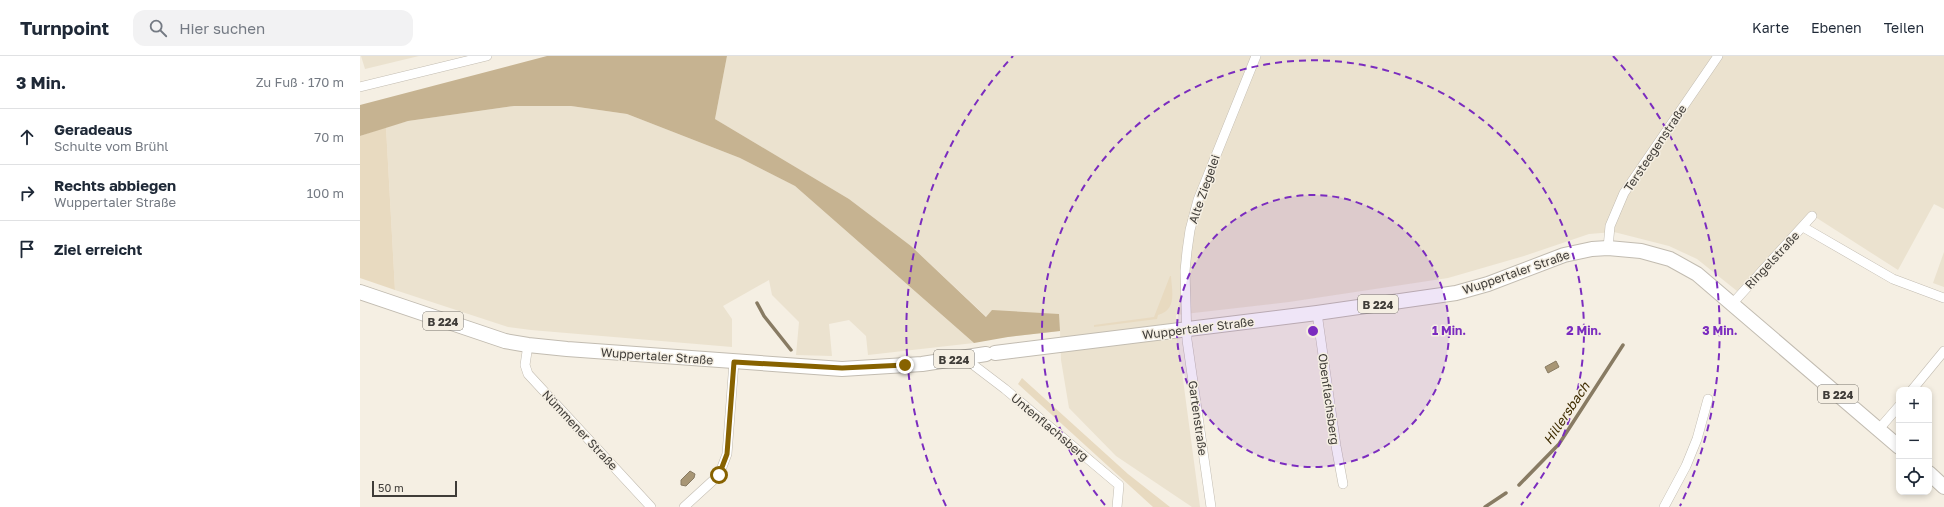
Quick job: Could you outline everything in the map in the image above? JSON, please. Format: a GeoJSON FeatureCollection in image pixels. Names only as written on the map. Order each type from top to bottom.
{"type":"FeatureCollection","features":[{"type":"Feature","properties":{"kind":"main road","name":"Wuppertaler Straße"},"geometry":{"type":"LineString","coordinates":[[360,292],[486,335],[528,345],[734,362],[842,368],[905,365],[963,358],[1317,313],[1456,293],[1488,284],[1573,252],[1608,248],[1641,251],[1670,258],[1697,274],[1896,444]]}},
{"type":"Feature","properties":{"kind":"main road"},"geometry":{"type":"LineString","coordinates":[[1932,476],[1944,487]]}},
{"type":"Feature","properties":{"kind":"street"},"geometry":{"type":"LineString","coordinates":[[360,88],[487,56]]}},
{"type":"Feature","properties":{"kind":"street","name":"Alte Ziegelei"},"geometry":{"type":"LineString","coordinates":[[1186,329],[1185,271],[1190,230],[1195,211],[1256,56]]}},
{"type":"Feature","properties":{"kind":"street","name":"Tersteegenstraße"},"geometry":{"type":"LineString","coordinates":[[1608,248],[1610,226],[1624,193],[1718,56]]}},
{"type":"Feature","properties":{"kind":"street","name":"Ringelstraße"},"geometry":{"type":"LineString","coordinates":[[1732,304],[1803,228],[1812,216]]}},
{"type":"Feature","properties":{"kind":"street"},"geometry":{"type":"LineString","coordinates":[[1803,228],[1893,279],[1944,298]]}},
{"type":"Feature","properties":{"kind":"street","name":"Obenflachsberg"},"geometry":{"type":"LineString","coordinates":[[1317,313],[1336,446],[1343,484]]}},
{"type":"Feature","properties":{"kind":"street","name":"Gartenstraße"},"geometry":{"type":"LineString","coordinates":[[1186,329],[1211,507]]}},
{"type":"Feature","properties":{"kind":"street","name":"Nümmener Straße"},"geometry":{"type":"LineString","coordinates":[[528,345],[525,365],[528,374],[652,507]]}},
{"type":"Feature","properties":{"kind":"street"},"geometry":{"type":"LineString","coordinates":[[1914,387],[1944,351]]}},
{"type":"Feature","properties":{"kind":"street","name":"Untenflachsberg"},"geometry":{"type":"LineString","coordinates":[[963,358],[1005,389],[1119,484],[1117,507]]}},
{"type":"Feature","properties":{"kind":"street"},"geometry":{"type":"LineString","coordinates":[[684,507],[719,475],[727,454],[734,362]]}},
{"type":"Feature","properties":{"kind":"street"},"geometry":{"type":"LineString","coordinates":[[1664,507],[1689,460],[1697,439],[1708,399]]}},
{"type":"Feature","properties":{"kind":"street"},"geometry":{"type":"LineString","coordinates":[[1879,429],[1896,409]]}},
{"type":"Feature","properties":{"kind":"shaded area"},"geometry":{"type":"Polygon","coordinates":[[[361,56],[419,56],[365,69],[361,56]]]}},
{"type":"Feature","properties":{"kind":"shaded area"},"geometry":{"type":"Polygon","coordinates":[[[547,56],[727,56],[715,119],[849,199],[911,246],[986,317],[992,310],[1059,314],[1060,331],[1008,337],[974,343],[795,186],[740,158],[627,114],[571,106],[514,106],[408,121],[360,136],[360,105],[547,56]]]}},
{"type":"Feature","properties":{"kind":"shaded area"},"geometry":{"type":"Polygon","coordinates":[[[727,56],[1944,56],[1944,209],[1934,204],[1898,270],[1809,213],[1737,291],[1697,259],[1669,246],[1614,232],[1589,234],[1524,256],[1448,278],[1289,302],[1176,315],[1178,342],[1200,507],[1192,507],[1116,456],[1069,408],[1061,360],[1060,331],[1008,337],[911,246],[849,199],[715,119],[727,56]]]}},
{"type":"Feature","properties":{"kind":"shaded area"},"geometry":{"type":"Polygon","coordinates":[[[514,106],[571,106],[627,114],[740,158],[795,186],[974,343],[868,355],[866,336],[849,320],[829,324],[832,356],[796,355],[799,322],[772,295],[769,280],[723,306],[732,319],[732,347],[508,327],[395,290],[386,127],[408,121],[514,106]]]}},
{"type":"Feature","properties":{"kind":"shaded area"},"geometry":{"type":"Polygon","coordinates":[[[386,127],[395,290],[360,278],[360,136],[386,127]]]}},
{"type":"Feature","properties":{"kind":"shaded area"},"geometry":{"type":"Polygon","coordinates":[[[1944,252],[1944,287],[1933,283],[1944,252]]]}},
{"type":"Feature","properties":{"kind":"shaded area"},"geometry":{"type":"Polygon","coordinates":[[[1170,276],[1172,294],[1171,305],[1164,313],[1158,315],[1157,319],[1094,327],[1094,325],[1154,317],[1170,276]]]}},
{"type":"Feature","properties":{"kind":"shaded area"},"geometry":{"type":"Polygon","coordinates":[[[1556,361],[1559,367],[1548,373],[1545,367],[1556,361]]]}},
{"type":"Feature","properties":{"kind":"shaded area"},"geometry":{"type":"Polygon","coordinates":[[[1022,378],[1128,474],[1170,507],[1153,507],[1018,384],[1022,378]]]}},
{"type":"Feature","properties":{"kind":"shaded area"},"geometry":{"type":"Polygon","coordinates":[[[690,471],[695,474],[694,478],[686,486],[681,485],[681,480],[690,471]]]}},
{"type":"Feature","properties":{"kind":"waterway"},"geometry":{"type":"LineString","coordinates":[[757,303],[764,316],[791,350]]}},
{"type":"Feature","properties":{"kind":"waterway","name":"Hillersbach"},"geometry":{"type":"LineString","coordinates":[[1519,485],[1559,444],[1623,345]]}},
{"type":"Feature","properties":{"kind":"waterway","name":"Hillersbach"},"geometry":{"type":"LineString","coordinates":[[1485,507],[1506,493]]}},
{"type":"Feature","properties":{"kind":"route"},"geometry":{"type":"LineString","coordinates":[[719,475],[727,454],[734,362],[842,368],[874,368],[905,365]]}}]}
